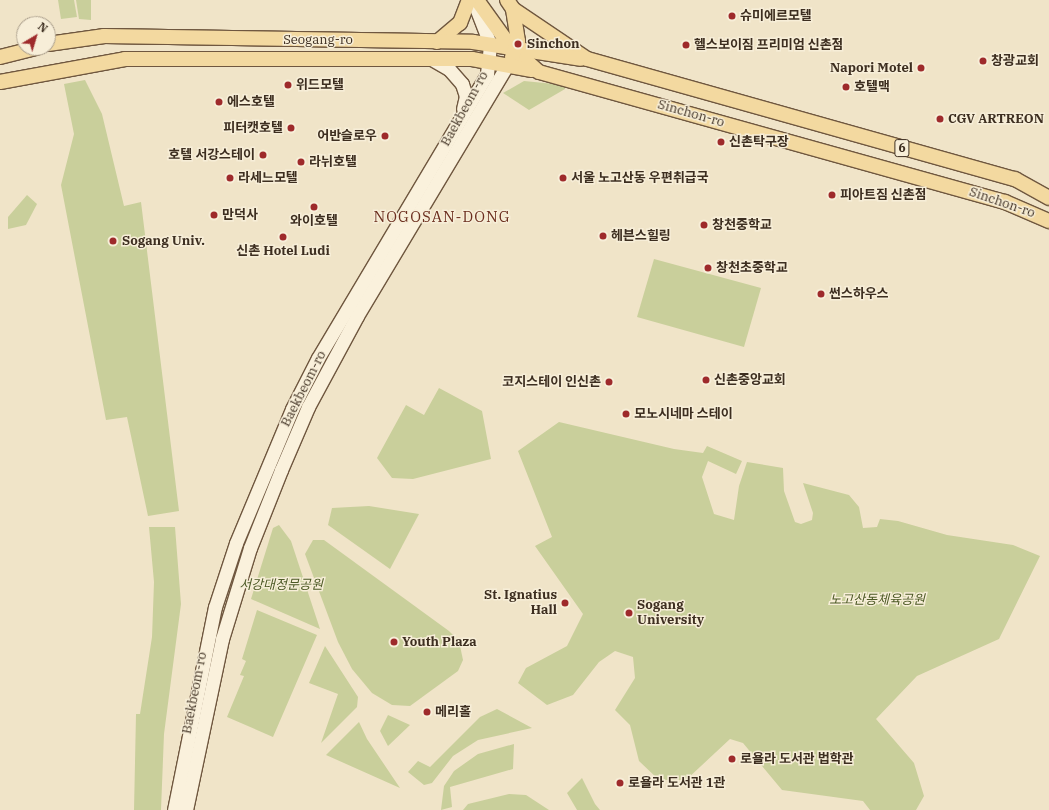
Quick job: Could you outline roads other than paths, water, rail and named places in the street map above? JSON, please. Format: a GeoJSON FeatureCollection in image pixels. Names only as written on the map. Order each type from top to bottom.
{"type":"FeatureCollection","features":[{"type":"Feature","properties":{"kind":"main road"},"geometry":{"type":"LineString","coordinates":[[436,42],[460,23],[469,0]]}},
{"type":"Feature","properties":{"kind":"main road","name":"Baekbeom-ro"},"geometry":{"type":"LineString","coordinates":[[174,810],[183,755],[208,632],[236,543],[292,409],[318,358],[487,74],[490,61],[490,44],[472,0]]}},
{"type":"Feature","properties":{"kind":"main road","name":"Sinchon-ro"},"geometry":{"type":"LineString","coordinates":[[477,0],[516,51],[539,72],[1005,202],[1049,221]]}},
{"type":"Feature","properties":{"kind":"main road"},"geometry":{"type":"LineString","coordinates":[[510,5],[518,41],[516,51]]}},
{"type":"Feature","properties":{"kind":"main road","name":"Sinchon-ro"},"geometry":{"type":"LineString","coordinates":[[510,5],[587,59],[1014,179],[1049,198]]}},
{"type":"Feature","properties":{"kind":"main road","name":"Seogang-ro"},"geometry":{"type":"LineString","coordinates":[[56,43],[104,36],[213,36],[289,40],[436,42],[490,44],[516,51],[587,59]]}},
{"type":"Feature","properties":{"kind":"main road"},"geometry":{"type":"LineString","coordinates":[[211,58],[222,54],[226,47],[213,36]]}},
{"type":"Feature","properties":{"kind":"main road"},"geometry":{"type":"LineString","coordinates":[[289,40],[276,49],[290,59]]}},
{"type":"Feature","properties":{"kind":"main road","name":"Baekbeom-ro"},"geometry":{"type":"LineString","coordinates":[[186,810],[192,772],[222,639],[250,548],[308,407],[370,294],[516,51]]}},
{"type":"Feature","properties":{"kind":"main road"},"geometry":{"type":"LineString","coordinates":[[0,57],[16,53]]}},
{"type":"Feature","properties":{"kind":"main road"},"geometry":{"type":"LineString","coordinates":[[430,58],[449,69],[464,90],[466,104],[455,129]]}},
{"type":"Feature","properties":{"kind":"main road","name":"Seogang-ro"},"geometry":{"type":"LineString","coordinates":[[0,82],[125,59],[430,58],[490,61],[508,64]]}},
{"type":"Feature","properties":{"kind":"main road"},"geometry":{"type":"LineString","coordinates":[[508,64],[539,72]]}},
{"type":"Feature","properties":{"kind":"main road"},"geometry":{"type":"LineString","coordinates":[[194,701],[196,724],[204,718]]}},
{"type":"Feature","properties":{"kind":"main road"},"geometry":{"type":"LineString","coordinates":[[183,755],[190,760],[192,772]]}},
{"type":"Feature","properties":{"kind":"place","name":"슈미에르모텔"},"geometry":{"type":"Point","coordinates":[732,16]}},
{"type":"Feature","properties":{"kind":"place","name":"Sinchon"},"geometry":{"type":"Point","coordinates":[518,44]}},
{"type":"Feature","properties":{"kind":"place","name":"헬스보이짐 프리미엄 신촌점"},"geometry":{"type":"Point","coordinates":[686,45]}},
{"type":"Feature","properties":{"kind":"place","name":"창광교회"},"geometry":{"type":"Point","coordinates":[983,61]}},
{"type":"Feature","properties":{"kind":"place","name":"Napori Motel"},"geometry":{"type":"Point","coordinates":[921,68]}},
{"type":"Feature","properties":{"kind":"place","name":"위드모텔"},"geometry":{"type":"Point","coordinates":[288,85]}},
{"type":"Feature","properties":{"kind":"place","name":"호텔맥"},"geometry":{"type":"Point","coordinates":[846,87]}},
{"type":"Feature","properties":{"kind":"place","name":"에스호텔"},"geometry":{"type":"Point","coordinates":[219,102]}},
{"type":"Feature","properties":{"kind":"place","name":"CGV ARTREON"},"geometry":{"type":"Point","coordinates":[940,119]}},
{"type":"Feature","properties":{"kind":"place","name":"피터캣호텔"},"geometry":{"type":"Point","coordinates":[291,128]}},
{"type":"Feature","properties":{"kind":"place","name":"어반슬로우"},"geometry":{"type":"Point","coordinates":[385,136]}},
{"type":"Feature","properties":{"kind":"place","name":"신촌탁구장"},"geometry":{"type":"Point","coordinates":[721,142]}},
{"type":"Feature","properties":{"kind":"place","name":"호텔 서강스테이"},"geometry":{"type":"Point","coordinates":[263,155]}},
{"type":"Feature","properties":{"kind":"place","name":"라뉘호텔"},"geometry":{"type":"Point","coordinates":[301,162]}},
{"type":"Feature","properties":{"kind":"place","name":"라세느모텔"},"geometry":{"type":"Point","coordinates":[230,178]}},
{"type":"Feature","properties":{"kind":"place","name":"서울 노고산동 우편취급국"},"geometry":{"type":"Point","coordinates":[563,178]}},
{"type":"Feature","properties":{"kind":"place","name":"피아트짐 신촌점"},"geometry":{"type":"Point","coordinates":[832,195]}},
{"type":"Feature","properties":{"kind":"place","name":"와이호텔"},"geometry":{"type":"Point","coordinates":[314,207]}},
{"type":"Feature","properties":{"kind":"place","name":"만덕사"},"geometry":{"type":"Point","coordinates":[214,215]}},
{"type":"Feature","properties":{"kind":"place","name":"창천중학교"},"geometry":{"type":"Point","coordinates":[704,225]}},
{"type":"Feature","properties":{"kind":"place","name":"헤븐스힐링"},"geometry":{"type":"Point","coordinates":[603,236]}},
{"type":"Feature","properties":{"kind":"place","name":"신촌 Hotel Ludi"},"geometry":{"type":"Point","coordinates":[283,237]}},
{"type":"Feature","properties":{"kind":"place","name":"Sogang Univ."},"geometry":{"type":"Point","coordinates":[113,241]}},
{"type":"Feature","properties":{"kind":"place","name":"창천초중학교"},"geometry":{"type":"Point","coordinates":[708,268]}},
{"type":"Feature","properties":{"kind":"place","name":"썬스하우스"},"geometry":{"type":"Point","coordinates":[821,294]}},
{"type":"Feature","properties":{"kind":"place","name":"신촌중앙교회"},"geometry":{"type":"Point","coordinates":[706,380]}},
{"type":"Feature","properties":{"kind":"place","name":"코지스테이 인신촌"},"geometry":{"type":"Point","coordinates":[609,382]}},
{"type":"Feature","properties":{"kind":"place","name":"모노시네마 스테이"},"geometry":{"type":"Point","coordinates":[626,414]}},
{"type":"Feature","properties":{"kind":"place","name":"St. Ignatius Hall"},"geometry":{"type":"Point","coordinates":[565,603]}},
{"type":"Feature","properties":{"kind":"place","name":"Sogang University"},"geometry":{"type":"Point","coordinates":[629,613]}},
{"type":"Feature","properties":{"kind":"place","name":"Youth Plaza"},"geometry":{"type":"Point","coordinates":[394,642]}},
{"type":"Feature","properties":{"kind":"place","name":"메리홀"},"geometry":{"type":"Point","coordinates":[427,712]}},
{"type":"Feature","properties":{"kind":"place","name":"로욜라 도서관 법학관"},"geometry":{"type":"Point","coordinates":[732,759]}},
{"type":"Feature","properties":{"kind":"place","name":"로욜라 도서관 1관"},"geometry":{"type":"Point","coordinates":[620,783]}},
{"type":"Feature","properties":{"kind":"district","name":"NOGOSAN-DONG"},"geometry":{"type":"Point","coordinates":[442,217]}},
{"type":"Feature","properties":{"kind":"park label","name":"서강대정문공원"},"geometry":{"type":"Point","coordinates":[281,585]}},
{"type":"Feature","properties":{"kind":"park label","name":"노고산동체육공원"},"geometry":{"type":"Point","coordinates":[877,600]}}]}
